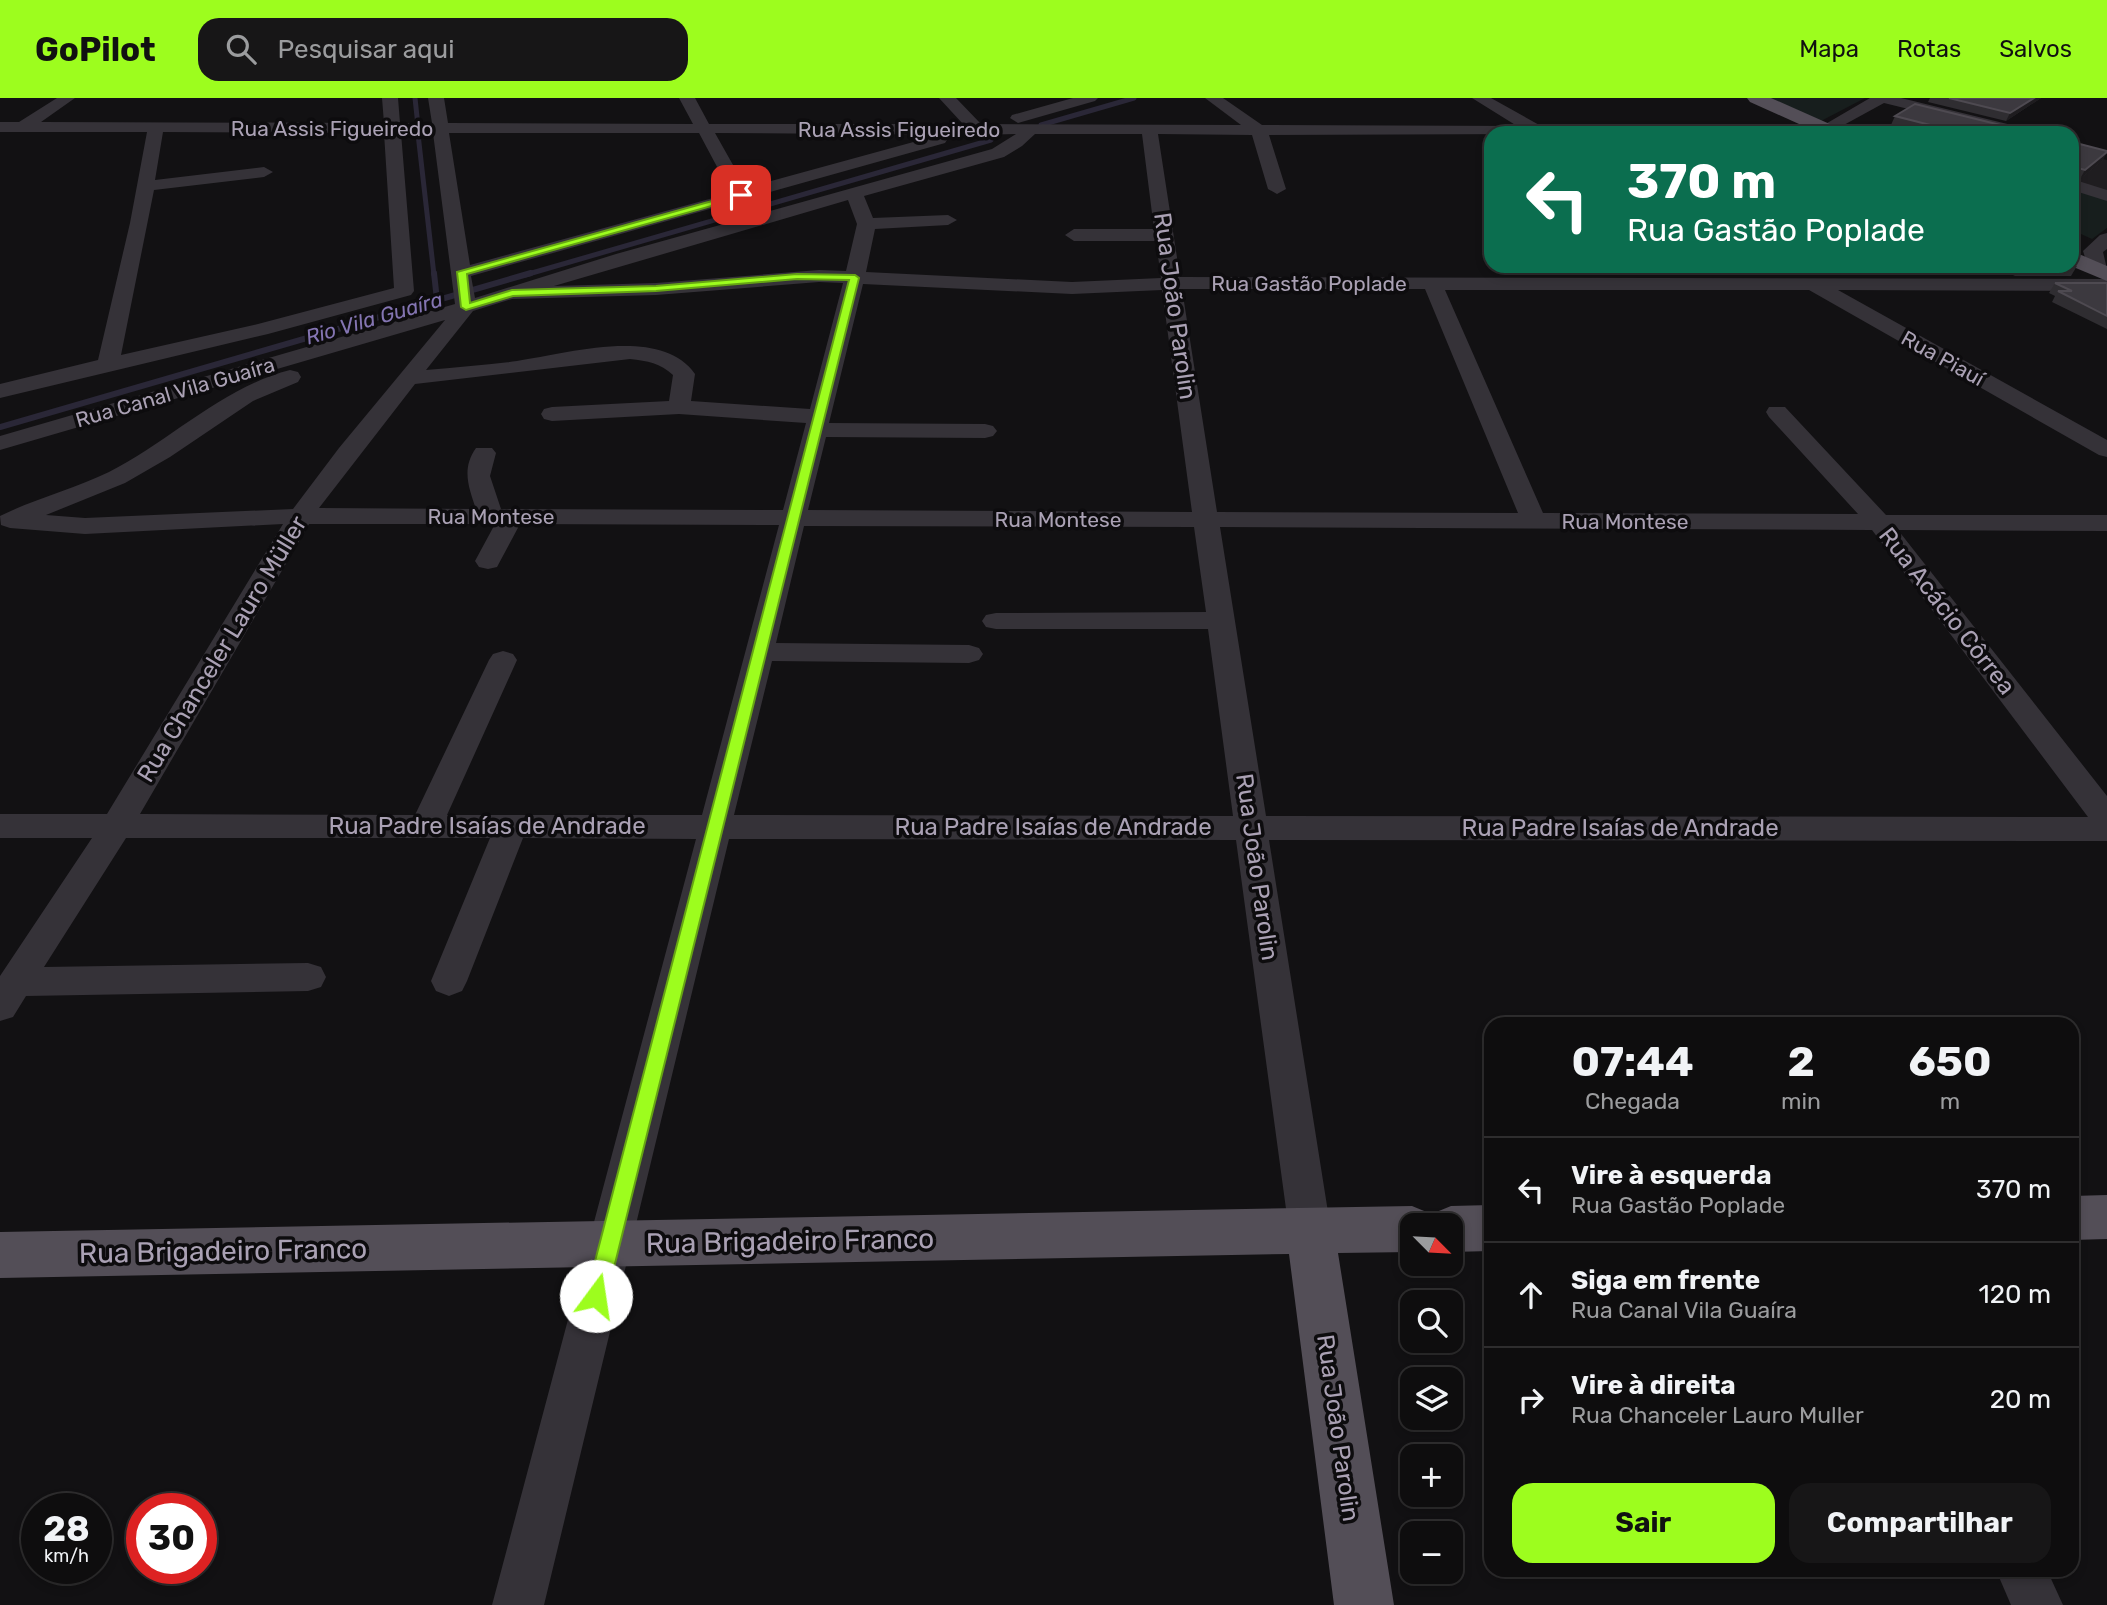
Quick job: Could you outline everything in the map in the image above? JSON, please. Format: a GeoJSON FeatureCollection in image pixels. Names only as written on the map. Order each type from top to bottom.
{"type":"FeatureCollection","features":[{"type":"Feature","properties":{"kind":"main road"},"geometry":{"type":"LineString","coordinates":[[1748,101],[1816,126]]}},
{"type":"Feature","properties":{"kind":"main road"},"geometry":{"type":"LineString","coordinates":[[1748,101],[1791,126]]}},
{"type":"Feature","properties":{"kind":"main road"},"geometry":{"type":"LineString","coordinates":[[2079,247],[2098,262]]}},
{"type":"Feature","properties":{"kind":"main road"},"geometry":{"type":"LineString","coordinates":[[2079,1218],[2107,1217]]}},
{"type":"Feature","properties":{"kind":"main road"},"geometry":{"type":"LineString","coordinates":[[1463,1229],[1484,1228]]}},
{"type":"Feature","properties":{"kind":"main road","name":"Rua Brigadeiro Franco"},"geometry":{"type":"LineString","coordinates":[[0,1255],[1400,1229]]}},
{"type":"Feature","properties":{"kind":"main road","name":"Rua João Parolin"},"geometry":{"type":"LineString","coordinates":[[1310,1231],[1364,1605]]}},
{"type":"Feature","properties":{"kind":"street"},"geometry":{"type":"LineString","coordinates":[[0,142],[67,98]]}},
{"type":"Feature","properties":{"kind":"street"},"geometry":{"type":"LineString","coordinates":[[390,98],[393,128]]}},
{"type":"Feature","properties":{"kind":"street"},"geometry":{"type":"LineString","coordinates":[[436,98],[464,291]]}},
{"type":"Feature","properties":{"kind":"street"},"geometry":{"type":"LineString","coordinates":[[687,98],[741,195]]}},
{"type":"Feature","properties":{"kind":"street"},"geometry":{"type":"LineString","coordinates":[[947,98],[977,130]]}},
{"type":"Feature","properties":{"kind":"street","name":"Rua Canal Vila Guaíra"},"geometry":{"type":"LineString","coordinates":[[0,443],[415,322],[464,291],[741,195],[1090,98]]}},
{"type":"Feature","properties":{"kind":"street"},"geometry":{"type":"LineString","coordinates":[[1213,98],[1259,130],[1277,189]]}},
{"type":"Feature","properties":{"kind":"street"},"geometry":{"type":"LineString","coordinates":[[1480,98],[1530,126]]}},
{"type":"Feature","properties":{"kind":"street"},"geometry":{"type":"LineString","coordinates":[[1837,126],[1882,98],[1997,126]]}},
{"type":"Feature","properties":{"kind":"street","name":"Rua Assis Figueiredo"},"geometry":{"type":"LineString","coordinates":[[0,127],[1484,132]]}},
{"type":"Feature","properties":{"kind":"street"},"geometry":{"type":"LineString","coordinates":[[108,363],[156,128]]}},
{"type":"Feature","properties":{"kind":"street","name":"Rua Canal Vila Guaíra"},"geometry":{"type":"LineString","coordinates":[[0,391],[108,363],[261,330],[404,291],[393,128]]}},
{"type":"Feature","properties":{"kind":"street","name":"Rua Canal Vila Guaíra"},"geometry":{"type":"LineString","coordinates":[[464,291],[512,293],[647,252],[860,209],[998,153],[1016,143],[1030,130]]}},
{"type":"Feature","properties":{"kind":"street","name":"Rua João Parolin"},"geometry":{"type":"LineString","coordinates":[[1149,130],[1310,1231]]}},
{"type":"Feature","properties":{"kind":"street"},"geometry":{"type":"LineString","coordinates":[[146,187],[264,172]]}},
{"type":"Feature","properties":{"kind":"street"},"geometry":{"type":"LineString","coordinates":[[2079,186],[2107,196]]}},
{"type":"Feature","properties":{"kind":"street"},"geometry":{"type":"LineString","coordinates":[[518,1605],[855,278],[860,209],[948,220]]}},
{"type":"Feature","properties":{"kind":"street"},"geometry":{"type":"LineString","coordinates":[[1074,235],[1165,235]]}},
{"type":"Feature","properties":{"kind":"street","name":"Rua Gastão Poplade"},"geometry":{"type":"LineString","coordinates":[[2079,267],[2098,262]]}},
{"type":"Feature","properties":{"kind":"street","name":"Rua Piauí"},"geometry":{"type":"LineString","coordinates":[[1793,273],[2107,450]]}},
{"type":"Feature","properties":{"kind":"street"},"geometry":{"type":"LineString","coordinates":[[1992,273],[2016,285]]}},
{"type":"Feature","properties":{"kind":"street","name":"Rua Gastão Poplade"},"geometry":{"type":"LineString","coordinates":[[512,293],[645,289],[797,277],[1072,288],[1136,287],[1172,283],[2016,285],[2059,273]]}},
{"type":"Feature","properties":{"kind":"street"},"geometry":{"type":"LineString","coordinates":[[1433,284],[1534,521]]}},
{"type":"Feature","properties":{"kind":"street","name":"Rua Chanceler Lauro Müller"},"geometry":{"type":"LineString","coordinates":[[8,994],[117,826],[301,516],[346,453],[408,378],[464,291]]}},
{"type":"Feature","properties":{"kind":"street"},"geometry":{"type":"LineString","coordinates":[[5,521],[116,478],[162,452],[244,396],[415,322]]}},
{"type":"Feature","properties":{"kind":"street"},"geometry":{"type":"LineString","coordinates":[[408,378],[519,367],[590,355],[660,356],[673,361],[684,374],[679,407]]}},
{"type":"Feature","properties":{"kind":"street"},"geometry":{"type":"LineString","coordinates":[[552,414],[679,407],[817,424],[985,432]]}},
{"type":"Feature","properties":{"kind":"street","name":"Rua Acácio Côrrea"},"geometry":{"type":"LineString","coordinates":[[1777,412],[1879,522],[2107,819]]}},
{"type":"Feature","properties":{"kind":"street"},"geometry":{"type":"LineString","coordinates":[[484,453],[478,476],[501,516],[488,561]]}},
{"type":"Feature","properties":{"kind":"street","name":"Rua Montese"},"geometry":{"type":"LineString","coordinates":[[5,521],[85,526],[301,516],[501,516],[2107,523]]}},
{"type":"Feature","properties":{"kind":"street"},"geometry":{"type":"LineString","coordinates":[[996,621],[1221,620]]}},
{"type":"Feature","properties":{"kind":"street"},"geometry":{"type":"LineString","coordinates":[[760,652],[969,654]]}},
{"type":"Feature","properties":{"kind":"street"},"geometry":{"type":"LineString","coordinates":[[426,826],[503,660]]}},
{"type":"Feature","properties":{"kind":"street","name":"Rua Padre Isaías de Andrade"},"geometry":{"type":"LineString","coordinates":[[0,826],[2107,829]]}},
{"type":"Feature","properties":{"kind":"street"},"geometry":{"type":"LineString","coordinates":[[449,981],[512,826]]}},
{"type":"Feature","properties":{"kind":"street"},"geometry":{"type":"LineString","coordinates":[[8,994],[308,977]]}},
{"type":"Feature","properties":{"kind":"street"},"geometry":{"type":"LineString","coordinates":[[2024,1577],[2037,1605]]}},
{"type":"Feature","properties":{"kind":"shaded area"},"geometry":{"type":"Polygon","coordinates":[[[1770,98],[1865,98],[1821,121],[1770,98]]]}},
{"type":"Feature","properties":{"kind":"shaded area"},"geometry":{"type":"Polygon","coordinates":[[[2079,153],[2107,160],[2107,199],[2079,190],[2079,153]]]}},
{"type":"Feature","properties":{"kind":"shaded area"},"geometry":{"type":"Polygon","coordinates":[[[2079,191],[2107,200],[2107,228],[2092,239],[2079,233],[2079,191]]]}},
{"type":"Feature","properties":{"kind":"building"},"geometry":{"type":"Polygon","coordinates":[[[1949,98],[2034,98],[2010,113],[1949,98]]]}},
{"type":"Feature","properties":{"kind":"building"},"geometry":{"type":"Polygon","coordinates":[[[1915,104],[2005,126],[1934,126],[1895,116],[1915,104]]]}},
{"type":"Feature","properties":{"kind":"building"},"geometry":{"type":"Polygon","coordinates":[[[2079,144],[2107,151],[2107,152],[2085,170],[2079,168],[2079,144]]]}},
{"type":"Feature","properties":{"kind":"building"},"geometry":{"type":"Polygon","coordinates":[[[2055,283],[2107,283],[2107,316],[2058,291],[2072,291],[2055,283]]]}},
{"type":"Feature","properties":{"kind":"waterway"},"geometry":{"type":"LineString","coordinates":[[415,98],[418,126]]}},
{"type":"Feature","properties":{"kind":"waterway","name":"Rio Vila Guaíra"},"geometry":{"type":"LineString","coordinates":[[1041,125],[1134,98]]}},
{"type":"Feature","properties":{"kind":"waterway"},"geometry":{"type":"LineString","coordinates":[[418,134],[434,275]]}},
{"type":"Feature","properties":{"kind":"waterway","name":"Rio Vila Guaíra"},"geometry":{"type":"LineString","coordinates":[[525,275],[991,140]]}},
{"type":"Feature","properties":{"kind":"waterway"},"geometry":{"type":"LineString","coordinates":[[434,273],[437,300]]}},
{"type":"Feature","properties":{"kind":"waterway","name":"Rio Vila Guaíra"},"geometry":{"type":"LineString","coordinates":[[0,427],[531,273]]}},
{"type":"Feature","properties":{"kind":"route"},"geometry":{"type":"LineString","coordinates":[[596,1296],[855,278],[819,276],[656,289],[512,293],[466,307],[462,272],[741,195]]}}]}
